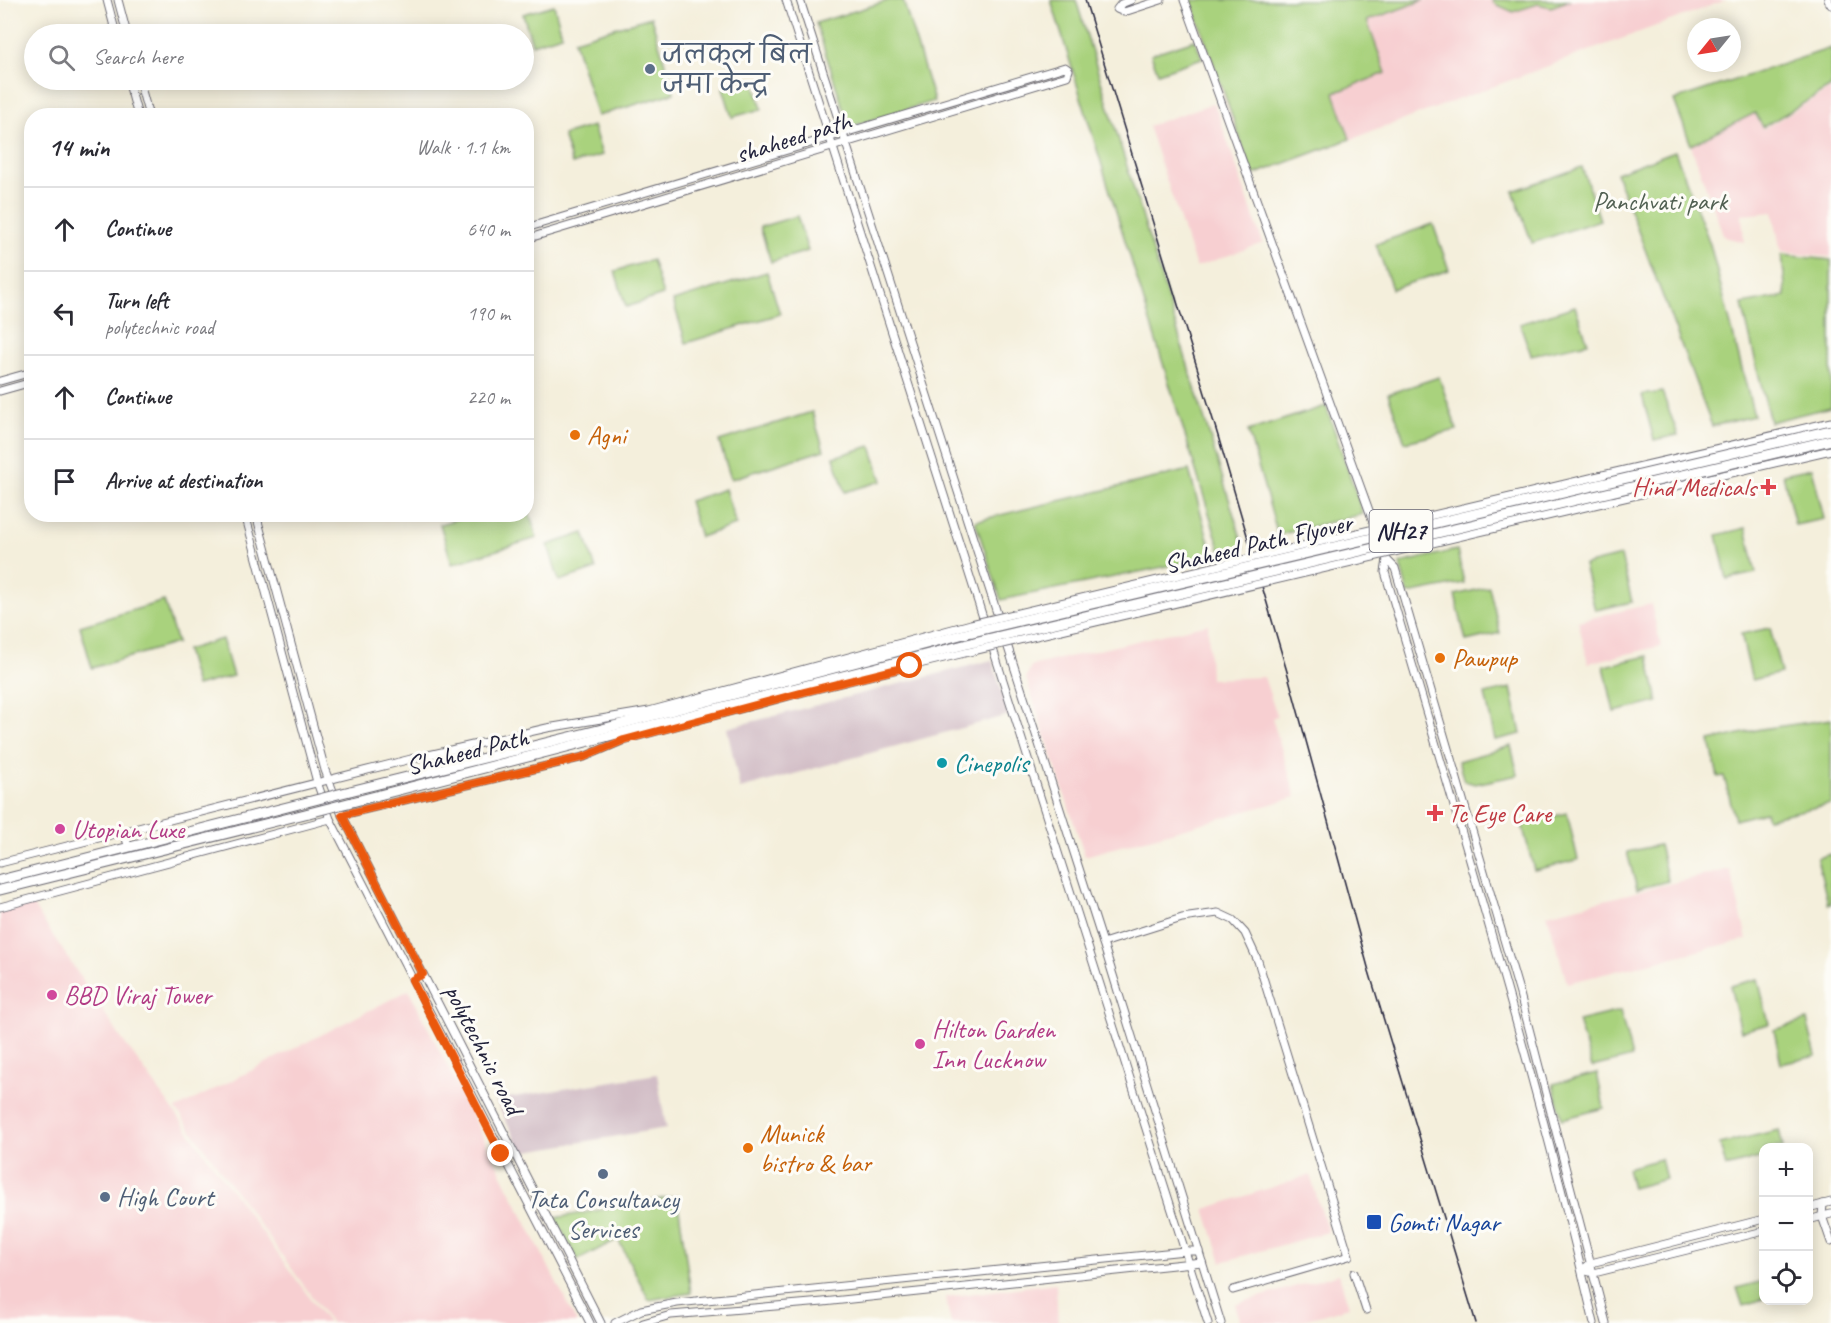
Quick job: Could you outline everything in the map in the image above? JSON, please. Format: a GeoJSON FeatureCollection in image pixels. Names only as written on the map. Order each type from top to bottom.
{"type":"FeatureCollection","features":[{"type":"Feature","properties":{"kind":"highway","name":"Shaheed Path Flyover"},"geometry":{"type":"LineString","coordinates":[[942,645],[971,628],[1831,430]]}},
{"type":"Feature","properties":{"kind":"highway","name":"Shaheed Path Flyover"},"geometry":{"type":"LineString","coordinates":[[942,645],[976,646],[1831,441]]}},
{"type":"Feature","properties":{"kind":"highway","name":"Shaheed Path"},"geometry":{"type":"LineString","coordinates":[[0,880],[677,706],[942,645]]}},
{"type":"Feature","properties":{"kind":"highway","name":"Shaheed Path"},"geometry":{"type":"LineString","coordinates":[[0,890],[644,731],[942,645]]}},
{"type":"Feature","properties":{"kind":"street"},"geometry":{"type":"LineString","coordinates":[[107,0],[113,24]]}},
{"type":"Feature","properties":{"kind":"street"},"geometry":{"type":"LineString","coordinates":[[118,0],[124,24]]}},
{"type":"Feature","properties":{"kind":"street"},"geometry":{"type":"LineString","coordinates":[[786,0],[1208,1323]]}},
{"type":"Feature","properties":{"kind":"street"},"geometry":{"type":"LineString","coordinates":[[800,0],[1103,943],[1221,1323]]}},
{"type":"Feature","properties":{"kind":"street"},"geometry":{"type":"LineString","coordinates":[[1131,0],[1120,4],[1118,9],[1124,12],[1161,0]]}},
{"type":"Feature","properties":{"kind":"street"},"geometry":{"type":"LineString","coordinates":[[1184,0],[1387,560],[1395,568],[1511,963],[1606,1323]]}},
{"type":"Feature","properties":{"kind":"street"},"geometry":{"type":"LineString","coordinates":[[1828,0],[1831,5]]}},
{"type":"Feature","properties":{"kind":"street","name":"shaheed path"},"geometry":{"type":"LineString","coordinates":[[534,237],[1067,76],[1069,70],[1065,67],[843,134]]}},
{"type":"Feature","properties":{"kind":"street"},"geometry":{"type":"LineString","coordinates":[[131,90],[136,108]]}},
{"type":"Feature","properties":{"kind":"street"},"geometry":{"type":"LineString","coordinates":[[142,90],[147,108]]}},
{"type":"Feature","properties":{"kind":"street"},"geometry":{"type":"LineString","coordinates":[[534,226],[843,134]]}},
{"type":"Feature","properties":{"kind":"street"},"geometry":{"type":"LineString","coordinates":[[0,381],[24,374]]}},
{"type":"Feature","properties":{"kind":"street"},"geometry":{"type":"LineString","coordinates":[[0,391],[24,384]]}},
{"type":"Feature","properties":{"kind":"street"},"geometry":{"type":"LineString","coordinates":[[0,863],[455,749],[548,728],[677,706],[971,628],[1831,422]]}},
{"type":"Feature","properties":{"kind":"street"},"geometry":{"type":"LineString","coordinates":[[342,815],[463,783],[584,757],[644,731],[804,692],[976,646],[1831,450]]}},
{"type":"Feature","properties":{"kind":"street"},"geometry":{"type":"LineString","coordinates":[[247,522],[317,782],[330,819],[590,1323]]}},
{"type":"Feature","properties":{"kind":"street","name":"polytechnic road"},"geometry":{"type":"LineString","coordinates":[[258,522],[328,779],[342,815],[601,1323]]}},
{"type":"Feature","properties":{"kind":"street"},"geometry":{"type":"LineString","coordinates":[[1387,560],[1385,572],[1510,996],[1594,1323]]}},
{"type":"Feature","properties":{"kind":"street"},"geometry":{"type":"LineString","coordinates":[[1023,740],[1036,736]]}},
{"type":"Feature","properties":{"kind":"street"},"geometry":{"type":"LineString","coordinates":[[455,749],[458,759]]}},
{"type":"Feature","properties":{"kind":"street"},"geometry":{"type":"LineString","coordinates":[[0,907],[133,867],[330,819]]}},
{"type":"Feature","properties":{"kind":"street"},"geometry":{"type":"LineString","coordinates":[[124,831],[127,842]]}},
{"type":"Feature","properties":{"kind":"street"},"geometry":{"type":"LineString","coordinates":[[1103,943],[1182,918],[1218,913],[1233,920],[1245,933],[1258,961],[1349,1257],[1233,1290]]}},
{"type":"Feature","properties":{"kind":"street"},"geometry":{"type":"LineString","coordinates":[[412,980],[423,974]]}},
{"type":"Feature","properties":{"kind":"street"},"geometry":{"type":"LineString","coordinates":[[1813,1219],[1831,1215],[1827,1203]]}},
{"type":"Feature","properties":{"kind":"street"},"geometry":{"type":"LineString","coordinates":[[1827,1203],[1822,1216],[1831,1242]]}},
{"type":"Feature","properties":{"kind":"street"},"geometry":{"type":"LineString","coordinates":[[1582,1270],[1591,1263],[1759,1220]]}},
{"type":"Feature","properties":{"kind":"street"},"geometry":{"type":"LineString","coordinates":[[1582,1270],[1594,1273],[1759,1232]]}},
{"type":"Feature","properties":{"kind":"street"},"geometry":{"type":"LineString","coordinates":[[615,1323],[641,1310],[677,1303],[1199,1251]]}},
{"type":"Feature","properties":{"kind":"street"},"geometry":{"type":"LineString","coordinates":[[643,1323],[671,1316],[1202,1262]]}},
{"type":"Feature","properties":{"kind":"street"},"geometry":{"type":"LineString","coordinates":[[1354,1273],[1366,1310]]}},
{"type":"Feature","properties":{"kind":"shaded area"},"geometry":{"type":"Polygon","coordinates":[[[1189,0],[1726,0],[1252,176],[1189,0]]]}},
{"type":"Feature","properties":{"kind":"shaded area"},"geometry":{"type":"Polygon","coordinates":[[[1831,89],[1831,257],[1781,252],[1773,212],[1742,215],[1744,242],[1724,237],[1691,146],[1754,114],[1763,129],[1831,89]]]}},
{"type":"Feature","properties":{"kind":"shaded area"},"geometry":{"type":"Polygon","coordinates":[[[1214,103],[1263,243],[1196,267],[1148,126],[1214,103]]]}},
{"type":"Feature","properties":{"kind":"shaded area"},"geometry":{"type":"Polygon","coordinates":[[[1651,604],[1661,646],[1588,663],[1578,621],[1651,604]]]}},
{"type":"Feature","properties":{"kind":"shaded area"},"geometry":{"type":"Polygon","coordinates":[[[1208,624],[1210,679],[1264,677],[1277,716],[1272,718],[1296,797],[1085,856],[1026,678],[1031,666],[1208,624]]]}},
{"type":"Feature","properties":{"kind":"shaded area"},"geometry":{"type":"Polygon","coordinates":[[[992,660],[1009,715],[740,789],[727,728],[992,660]]]}},
{"type":"Feature","properties":{"kind":"shaded area"},"geometry":{"type":"Polygon","coordinates":[[[1730,869],[1747,939],[1567,983],[1547,914],[1730,869]]]}},
{"type":"Feature","properties":{"kind":"shaded area"},"geometry":{"type":"Polygon","coordinates":[[[32,904],[121,1038],[328,1323],[2,1323],[0,1319],[0,912],[32,904]]]}},
{"type":"Feature","properties":{"kind":"shaded area"},"geometry":{"type":"Polygon","coordinates":[[[409,990],[577,1323],[331,1323],[176,1109],[409,990]]]}},
{"type":"Feature","properties":{"kind":"shaded area"},"geometry":{"type":"Polygon","coordinates":[[[657,1074],[666,1128],[522,1152],[495,1100],[657,1074]]]}},
{"type":"Feature","properties":{"kind":"shaded area"},"geometry":{"type":"Polygon","coordinates":[[[1310,1175],[1328,1232],[1222,1262],[1205,1209],[1310,1175]]]}},
{"type":"Feature","properties":{"kind":"shaded area"},"geometry":{"type":"Polygon","coordinates":[[[1339,1274],[1349,1307],[1294,1323],[1241,1323],[1235,1304],[1339,1274]]]}},
{"type":"Feature","properties":{"kind":"shaded area"},"geometry":{"type":"Polygon","coordinates":[[[1056,1283],[1058,1323],[951,1323],[945,1297],[1056,1283]]]}},
{"type":"Feature","properties":{"kind":"green space"},"geometry":{"type":"Polygon","coordinates":[[[890,0],[903,0],[934,101],[849,127],[816,23],[890,0]]]}},
{"type":"Feature","properties":{"kind":"green space"},"geometry":{"type":"Polygon","coordinates":[[[1051,0],[1076,0],[1244,548],[1221,552],[1051,0]]]}},
{"type":"Feature","properties":{"kind":"green space"},"geometry":{"type":"Polygon","coordinates":[[[1191,0],[1424,0],[1367,21],[1386,73],[1334,93],[1350,139],[1253,175],[1191,0]]]}},
{"type":"Feature","properties":{"kind":"green space"},"geometry":{"type":"Polygon","coordinates":[[[1492,0],[1570,0],[1551,7],[1538,4],[1513,12],[1493,3],[1492,0]]]}},
{"type":"Feature","properties":{"kind":"green space"},"geometry":{"type":"Polygon","coordinates":[[[554,5],[562,35],[534,43],[534,24],[526,24],[523,14],[554,5]]]}},
{"type":"Feature","properties":{"kind":"green space"},"geometry":{"type":"Polygon","coordinates":[[[651,17],[674,93],[597,116],[574,40],[651,17]]]}},
{"type":"Feature","properties":{"kind":"green space"},"geometry":{"type":"Polygon","coordinates":[[[1195,40],[1202,58],[1158,73],[1151,54],[1195,40]]]}},
{"type":"Feature","properties":{"kind":"green space"},"geometry":{"type":"Polygon","coordinates":[[[1831,48],[1831,87],[1763,127],[1755,113],[1691,145],[1674,100],[1831,48]]]}},
{"type":"Feature","properties":{"kind":"green space"},"geometry":{"type":"Polygon","coordinates":[[[753,79],[762,109],[732,117],[723,88],[753,79]]]}},
{"type":"Feature","properties":{"kind":"green space"},"geometry":{"type":"Polygon","coordinates":[[[593,126],[602,155],[572,164],[563,135],[593,126]]]}},
{"type":"Feature","properties":{"kind":"green space","name":"Panchvati park"},"geometry":{"type":"Polygon","coordinates":[[[1675,151],[1710,244],[1754,416],[1712,426],[1616,173],[1675,151]]]}},
{"type":"Feature","properties":{"kind":"green space"},"geometry":{"type":"Polygon","coordinates":[[[1582,167],[1600,220],[1532,243],[1513,191],[1582,167]]]}},
{"type":"Feature","properties":{"kind":"green space"},"geometry":{"type":"Polygon","coordinates":[[[797,216],[808,251],[771,262],[760,227],[797,216]]]}},
{"type":"Feature","properties":{"kind":"green space"},"geometry":{"type":"Polygon","coordinates":[[[1433,224],[1449,270],[1392,289],[1376,244],[1433,224]]]}},
{"type":"Feature","properties":{"kind":"green space"},"geometry":{"type":"Polygon","coordinates":[[[1782,255],[1831,260],[1831,407],[1770,422],[1742,304],[1786,296],[1782,255]]]}},
{"type":"Feature","properties":{"kind":"green space"},"geometry":{"type":"Polygon","coordinates":[[[652,260],[663,295],[626,307],[615,271],[652,260]]]}},
{"type":"Feature","properties":{"kind":"green space"},"geometry":{"type":"Polygon","coordinates":[[[767,272],[780,314],[686,343],[673,301],[767,272]]]}},
{"type":"Feature","properties":{"kind":"green space"},"geometry":{"type":"Polygon","coordinates":[[[1575,306],[1588,343],[1531,355],[1520,324],[1575,306]]]}},
{"type":"Feature","properties":{"kind":"green space"},"geometry":{"type":"Polygon","coordinates":[[[1439,377],[1457,430],[1405,442],[1388,394],[1439,377]]]}},
{"type":"Feature","properties":{"kind":"green space"},"geometry":{"type":"Polygon","coordinates":[[[1662,392],[1678,435],[1654,440],[1642,395],[1662,392]]]}},
{"type":"Feature","properties":{"kind":"green space"},"geometry":{"type":"Polygon","coordinates":[[[1326,406],[1363,514],[1278,535],[1248,431],[1326,406]]]}},
{"type":"Feature","properties":{"kind":"green space"},"geometry":{"type":"Polygon","coordinates":[[[812,412],[824,450],[731,479],[719,441],[812,412]]]}},
{"type":"Feature","properties":{"kind":"green space"},"geometry":{"type":"Polygon","coordinates":[[[871,446],[882,481],[845,492],[834,457],[871,446]]]}},
{"type":"Feature","properties":{"kind":"green space"},"geometry":{"type":"Polygon","coordinates":[[[1812,468],[1824,519],[1795,525],[1783,474],[1812,468]]]}},
{"type":"Feature","properties":{"kind":"green space"},"geometry":{"type":"Polygon","coordinates":[[[1189,470],[1213,557],[1001,600],[975,521],[1189,470]]]}},
{"type":"Feature","properties":{"kind":"green space"},"geometry":{"type":"Polygon","coordinates":[[[725,489],[736,525],[700,537],[689,501],[725,489]]]}},
{"type":"Feature","properties":{"kind":"green space"},"geometry":{"type":"Polygon","coordinates":[[[447,522],[532,522],[537,538],[452,564],[440,524],[447,522]]]}},
{"type":"Feature","properties":{"kind":"green space"},"geometry":{"type":"Polygon","coordinates":[[[1746,528],[1756,573],[1727,579],[1717,535],[1746,528]]]}},
{"type":"Feature","properties":{"kind":"green space"},"geometry":{"type":"Polygon","coordinates":[[[584,533],[596,569],[559,581],[548,545],[584,533]]]}},
{"type":"Feature","properties":{"kind":"green space"},"geometry":{"type":"Polygon","coordinates":[[[1457,550],[1464,583],[1408,594],[1400,563],[1457,550]]]}},
{"type":"Feature","properties":{"kind":"green space"},"geometry":{"type":"Polygon","coordinates":[[[1621,556],[1632,602],[1595,610],[1584,565],[1621,556]]]}},
{"type":"Feature","properties":{"kind":"green space"},"geometry":{"type":"Polygon","coordinates":[[[1489,587],[1500,633],[1466,641],[1455,595],[1489,587]]]}},
{"type":"Feature","properties":{"kind":"green space"},"geometry":{"type":"Polygon","coordinates":[[[164,601],[177,643],[92,668],[80,626],[164,601]]]}},
{"type":"Feature","properties":{"kind":"green space"},"geometry":{"type":"Polygon","coordinates":[[[1770,628],[1781,673],[1752,680],[1741,634],[1770,628]]]}},
{"type":"Feature","properties":{"kind":"green space"},"geometry":{"type":"Polygon","coordinates":[[[222,639],[233,676],[196,686],[186,650],[222,639]]]}},
{"type":"Feature","properties":{"kind":"green space"},"geometry":{"type":"Polygon","coordinates":[[[1648,656],[1658,702],[1614,712],[1604,666],[1648,656]]]}},
{"type":"Feature","properties":{"kind":"green space"},"geometry":{"type":"Polygon","coordinates":[[[1511,688],[1521,734],[1495,740],[1485,694],[1511,688]]]}},
{"type":"Feature","properties":{"kind":"green space"},"geometry":{"type":"Polygon","coordinates":[[[1831,719],[1831,804],[1767,818],[1765,812],[1735,820],[1724,776],[1718,777],[1710,741],[1761,729],[1831,719]]]}},
{"type":"Feature","properties":{"kind":"green space"},"geometry":{"type":"Polygon","coordinates":[[[1511,746],[1518,775],[1475,784],[1464,781],[1458,761],[1511,746]]]}},
{"type":"Feature","properties":{"kind":"green space"},"geometry":{"type":"Polygon","coordinates":[[[1567,813],[1578,860],[1534,870],[1522,824],[1567,813]]]}},
{"type":"Feature","properties":{"kind":"green space"},"geometry":{"type":"Polygon","coordinates":[[[1659,845],[1668,881],[1637,889],[1627,852],[1659,845]]]}},
{"type":"Feature","properties":{"kind":"green space"},"geometry":{"type":"Polygon","coordinates":[[[1831,854],[1831,904],[1828,904],[1817,858],[1831,854]]]}},
{"type":"Feature","properties":{"kind":"green space"},"geometry":{"type":"Polygon","coordinates":[[[1758,979],[1769,1024],[1741,1031],[1730,986],[1758,979]]]}},
{"type":"Feature","properties":{"kind":"green space"},"geometry":{"type":"Polygon","coordinates":[[[1620,1011],[1632,1057],[1592,1067],[1578,1021],[1620,1011]]]}},
{"type":"Feature","properties":{"kind":"green space"},"geometry":{"type":"Polygon","coordinates":[[[1807,1020],[1816,1056],[1781,1064],[1774,1030],[1807,1020]]]}},
{"type":"Feature","properties":{"kind":"green space"},"geometry":{"type":"Polygon","coordinates":[[[1597,1073],[1604,1108],[1562,1119],[1553,1084],[1597,1073]]]}},
{"type":"Feature","properties":{"kind":"green space"},"geometry":{"type":"Polygon","coordinates":[[[1779,1130],[1782,1143],[1759,1143],[1759,1158],[1726,1167],[1720,1144],[1779,1130]]]}},
{"type":"Feature","properties":{"kind":"green space"},"geometry":{"type":"Polygon","coordinates":[[[1661,1159],[1666,1179],[1632,1188],[1627,1168],[1661,1159]]]}},
{"type":"Feature","properties":{"kind":"green space"},"geometry":{"type":"Polygon","coordinates":[[[677,1196],[691,1293],[649,1300],[618,1239],[578,1260],[555,1218],[677,1196]]]}},
{"type":"Feature","properties":{"kind":"green space"},"geometry":{"type":"Polygon","coordinates":[[[1759,1282],[1759,1300],[1743,1306],[1737,1288],[1759,1282]]]}},
{"type":"Feature","properties":{"kind":"railway"},"geometry":{"type":"LineString","coordinates":[[1085,0],[1218,436],[1288,675],[1369,971],[1476,1323]]}},
{"type":"Feature","properties":{"kind":"place","name":"जलकल बिल जमा केन्द्र"},"geometry":{"type":"Point","coordinates":[650,69]}},
{"type":"Feature","properties":{"kind":"place","name":"Agni"},"geometry":{"type":"Point","coordinates":[575,435]}},
{"type":"Feature","properties":{"kind":"place","name":"Hind Medicals"},"geometry":{"type":"Point","coordinates":[1768,487]}},
{"type":"Feature","properties":{"kind":"place","name":"Pawpup"},"geometry":{"type":"Point","coordinates":[1440,658]}},
{"type":"Feature","properties":{"kind":"place","name":"Cinepolis"},"geometry":{"type":"Point","coordinates":[942,763]}},
{"type":"Feature","properties":{"kind":"place","name":"Tc Eye Care"},"geometry":{"type":"Point","coordinates":[1435,813]}},
{"type":"Feature","properties":{"kind":"place","name":"Utopian Luxe"},"geometry":{"type":"Point","coordinates":[60,829]}},
{"type":"Feature","properties":{"kind":"place","name":"BBD Viraj Tower"},"geometry":{"type":"Point","coordinates":[52,995]}},
{"type":"Feature","properties":{"kind":"place","name":"Hilton Garden Inn Lucknow"},"geometry":{"type":"Point","coordinates":[920,1044]}},
{"type":"Feature","properties":{"kind":"place","name":"Munick bistro & bar"},"geometry":{"type":"Point","coordinates":[748,1148]}},
{"type":"Feature","properties":{"kind":"place","name":"Tata Consultancy Services"},"geometry":{"type":"Point","coordinates":[603,1174]}},
{"type":"Feature","properties":{"kind":"place","name":"High Court"},"geometry":{"type":"Point","coordinates":[105,1197]}},
{"type":"Feature","properties":{"kind":"place","name":"Gomti Nagar"},"geometry":{"type":"Point","coordinates":[1374,1222]}},
{"type":"Feature","properties":{"kind":"route"},"geometry":{"type":"LineString","coordinates":[[501,1154],[412,980],[423,974],[342,815],[584,757],[624,740],[910,666]]}}]}
